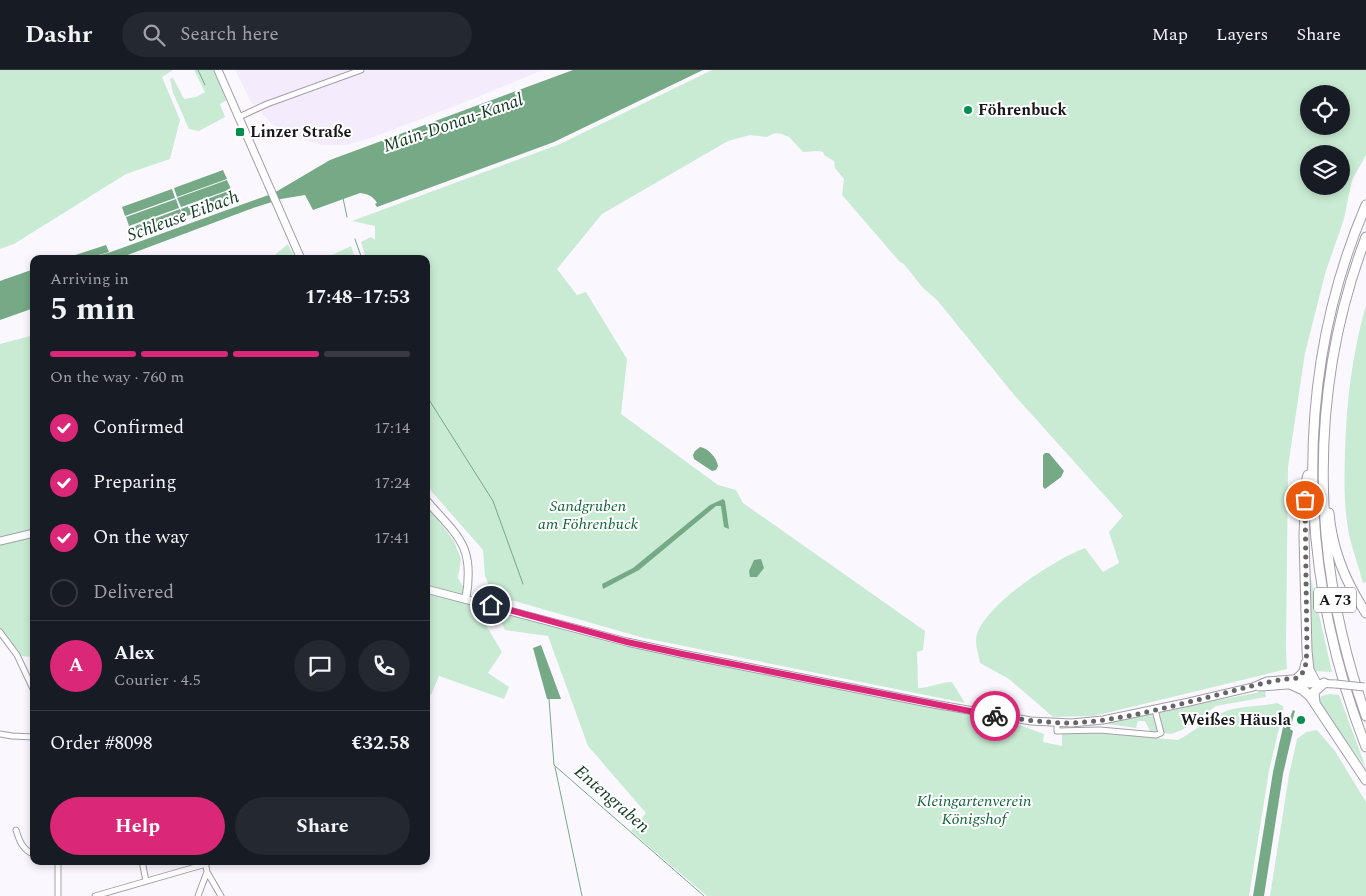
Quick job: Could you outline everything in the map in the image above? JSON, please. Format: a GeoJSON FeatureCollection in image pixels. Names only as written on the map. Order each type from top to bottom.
{"type":"FeatureCollection","features":[{"type":"Feature","properties":{"kind":"highway","name":"A 73"},"geometry":{"type":"LineString","coordinates":[[1366,205],[1343,265],[1330,314],[1319,373],[1312,462],[1314,529],[1324,604],[1344,685],[1366,747]]}},
{"type":"Feature","properties":{"kind":"highway","name":"A 73"},"geometry":{"type":"LineString","coordinates":[[1366,237],[1345,303],[1331,365],[1324,432],[1322,481],[1325,534],[1332,586],[1348,659],[1366,716]]}},
{"type":"Feature","properties":{"kind":"highway"},"geometry":{"type":"LineString","coordinates":[[1312,462],[1306,482],[1304,518],[1307,651],[1309,670],[1320,683],[1314,692],[1315,703]]}},
{"type":"Feature","properties":{"kind":"highway","name":"A 73"},"geometry":{"type":"LineString","coordinates":[[1322,481],[1328,498],[1331,528],[1340,561],[1353,591],[1366,613]]}},
{"type":"Feature","properties":{"kind":"highway"},"geometry":{"type":"LineString","coordinates":[[1307,651],[1305,670],[1291,682],[1306,692],[1315,703],[1366,780]]}},
{"type":"Feature","properties":{"kind":"main road"},"geometry":{"type":"LineString","coordinates":[[218,70],[298,255]]}},
{"type":"Feature","properties":{"kind":"main road"},"geometry":{"type":"LineString","coordinates":[[430,505],[457,536],[465,551],[469,570],[466,598]]}},
{"type":"Feature","properties":{"kind":"main road"},"geometry":{"type":"LineString","coordinates":[[0,541],[30,534]]}},
{"type":"Feature","properties":{"kind":"main road"},"geometry":{"type":"LineString","coordinates":[[430,590],[627,642],[713,661],[990,715],[1057,723],[1103,720],[1155,710],[1253,687],[1263,682],[1320,683],[1365,687]]}},
{"type":"Feature","properties":{"kind":"street"},"geometry":{"type":"LineString","coordinates":[[239,117],[267,104],[361,70]]}},
{"type":"Feature","properties":{"kind":"street"},"geometry":{"type":"LineString","coordinates":[[0,632],[17,654],[30,682]]}},
{"type":"Feature","properties":{"kind":"street"},"geometry":{"type":"LineString","coordinates":[[1057,723],[1057,731],[1100,730],[1156,736],[1161,733],[1155,710]]}},
{"type":"Feature","properties":{"kind":"street"},"geometry":{"type":"LineString","coordinates":[[0,734],[30,737]]}},
{"type":"Feature","properties":{"kind":"street"},"geometry":{"type":"LineString","coordinates":[[16,830],[18,839],[30,853]]}},
{"type":"Feature","properties":{"kind":"street"},"geometry":{"type":"LineString","coordinates":[[58,865],[58,896]]}},
{"type":"Feature","properties":{"kind":"street"},"geometry":{"type":"LineString","coordinates":[[143,865],[146,881]]}},
{"type":"Feature","properties":{"kind":"street"},"geometry":{"type":"LineString","coordinates":[[99,895],[198,865]]}},
{"type":"Feature","properties":{"kind":"street"},"geometry":{"type":"LineString","coordinates":[[205,865],[207,872],[221,896]]}},
{"type":"Feature","properties":{"kind":"street"},"geometry":{"type":"LineString","coordinates":[[198,896],[207,872]]}},
{"type":"Feature","properties":{"kind":"shaded area"},"geometry":{"type":"Polygon","coordinates":[[[235,70],[543,70],[371,138],[347,145],[322,145],[294,137],[272,124],[251,102],[235,70]]]}},
{"type":"Feature","properties":{"kind":"green space"},"geometry":{"type":"Polygon","coordinates":[[[0,70],[173,70],[162,77],[180,120],[170,159],[126,174],[14,244],[0,249],[0,70]]]}},
{"type":"Feature","properties":{"kind":"green space"},"geometry":{"type":"Polygon","coordinates":[[[194,70],[214,70],[227,100],[220,104],[225,117],[199,131],[189,129],[173,93],[170,79],[173,78],[184,99],[196,97],[205,92],[194,70]]]}},
{"type":"Feature","properties":{"kind":"green space","name":"Sandgruben am Föhrenbuck"},"geometry":{"type":"Polygon","coordinates":[[[712,70],[1366,70],[1366,155],[1352,180],[1350,190],[1350,145],[1300,145],[1300,195],[1349,195],[1344,219],[1325,274],[1305,353],[1288,467],[1287,669],[1094,716],[1053,717],[1009,679],[980,663],[976,640],[980,627],[1004,599],[1039,573],[1056,562],[1085,548],[1103,572],[1119,563],[1109,532],[1123,516],[1015,396],[937,300],[923,288],[842,195],[844,179],[835,168],[834,161],[824,155],[823,152],[803,152],[789,137],[775,133],[767,137],[750,135],[728,141],[602,214],[557,269],[577,295],[586,292],[627,359],[621,414],[718,485],[736,490],[743,503],[925,631],[923,650],[917,652],[918,688],[952,682],[965,703],[644,638],[493,595],[485,576],[483,550],[430,489],[430,255],[365,255],[361,242],[371,237],[375,240],[375,226],[352,221],[560,144],[712,70]]]}},
{"type":"Feature","properties":{"kind":"green space"},"geometry":{"type":"Polygon","coordinates":[[[288,244],[293,255],[275,255],[288,244]]]}},
{"type":"Feature","properties":{"kind":"green space"},"geometry":{"type":"Polygon","coordinates":[[[351,246],[354,255],[332,255],[351,246]]]}},
{"type":"Feature","properties":{"kind":"green space"},"geometry":{"type":"Polygon","coordinates":[[[1366,305],[1366,582],[1363,583],[1348,529],[1345,476],[1347,417],[1351,379],[1366,305]]]}},
{"type":"Feature","properties":{"kind":"green space"},"geometry":{"type":"Polygon","coordinates":[[[30,336],[30,657],[21,656],[0,631],[0,344],[30,336]]]}},
{"type":"Feature","properties":{"kind":"green space"},"geometry":{"type":"Polygon","coordinates":[[[430,510],[454,541],[461,559],[458,578],[502,652],[488,673],[509,687],[504,699],[439,676],[431,695],[430,510]]]}},
{"type":"Feature","properties":{"kind":"green space"},"geometry":{"type":"Polygon","coordinates":[[[1309,570],[1332,672],[1314,671],[1311,653],[1309,570]]]}},
{"type":"Feature","properties":{"kind":"green space","name":"Kleingartenverein Königshof"},"geometry":{"type":"Polygon","coordinates":[[[496,612],[616,642],[1017,724],[1044,734],[1043,742],[1062,746],[1062,734],[1096,733],[1178,740],[1213,717],[1226,711],[1277,703],[1284,707],[1269,771],[1249,896],[707,896],[631,831],[646,813],[588,746],[548,636],[505,630],[496,612]]]}},
{"type":"Feature","properties":{"kind":"green space"},"geometry":{"type":"Polygon","coordinates":[[[1265,691],[1266,697],[1216,706],[1182,730],[1171,734],[1150,731],[1145,721],[1138,721],[1136,728],[1107,724],[1107,722],[1265,691]]]}},
{"type":"Feature","properties":{"kind":"green space"},"geometry":{"type":"Polygon","coordinates":[[[1339,695],[1366,768],[1319,703],[1321,696],[1339,695]]]}},
{"type":"Feature","properties":{"kind":"green space"},"geometry":{"type":"Polygon","coordinates":[[[1317,730],[1335,751],[1366,802],[1366,896],[1270,896],[1289,775],[1297,739],[1306,732],[1317,730]]]}},
{"type":"Feature","properties":{"kind":"water","name":"Main-Donau-Kanal"},"geometry":{"type":"Polygon","coordinates":[[[573,70],[703,70],[554,142],[377,207],[375,204],[377,203],[372,197],[360,193],[313,210],[305,195],[281,199],[128,255],[100,255],[274,193],[330,160],[573,70]]]}},
{"type":"Feature","properties":{"kind":"water"},"geometry":{"type":"Polygon","coordinates":[[[223,170],[227,179],[177,197],[174,188],[223,170]]]}},
{"type":"Feature","properties":{"kind":"water"},"geometry":{"type":"Polygon","coordinates":[[[227,180],[231,189],[181,207],[177,198],[227,180]]]}},
{"type":"Feature","properties":{"kind":"water"},"geometry":{"type":"Polygon","coordinates":[[[172,189],[175,198],[125,216],[122,207],[172,189]]]}},
{"type":"Feature","properties":{"kind":"water"},"geometry":{"type":"Polygon","coordinates":[[[231,190],[234,199],[184,217],[181,209],[231,190]]]}},
{"type":"Feature","properties":{"kind":"water"},"geometry":{"type":"Polygon","coordinates":[[[176,199],[179,208],[129,226],[126,217],[176,199]]]}},
{"type":"Feature","properties":{"kind":"water"},"geometry":{"type":"Polygon","coordinates":[[[180,209],[183,218],[133,236],[130,228],[180,209]]]}},
{"type":"Feature","properties":{"kind":"water"},"geometry":{"type":"Polygon","coordinates":[[[106,245],[109,252],[98,255],[75,255],[106,245]]]}},
{"type":"Feature","properties":{"kind":"water"},"geometry":{"type":"Polygon","coordinates":[[[30,270],[30,309],[0,320],[0,281],[30,270]]]}},
{"type":"Feature","properties":{"kind":"water"},"geometry":{"type":"Polygon","coordinates":[[[700,447],[709,451],[714,457],[718,466],[716,470],[712,471],[694,459],[695,451],[700,447]]]}},
{"type":"Feature","properties":{"kind":"water"},"geometry":{"type":"Polygon","coordinates":[[[1049,453],[1064,471],[1061,477],[1045,489],[1043,487],[1043,455],[1049,453]]]}},
{"type":"Feature","properties":{"kind":"water"},"geometry":{"type":"Polygon","coordinates":[[[723,499],[725,501],[729,529],[724,527],[721,506],[716,506],[639,570],[603,589],[602,584],[633,568],[710,505],[723,499]]]}},
{"type":"Feature","properties":{"kind":"water"},"geometry":{"type":"Polygon","coordinates":[[[761,559],[764,568],[757,577],[750,577],[749,571],[754,560],[761,559]]]}},
{"type":"Feature","properties":{"kind":"water"},"geometry":{"type":"Polygon","coordinates":[[[541,645],[561,699],[547,699],[533,648],[541,645]]]}},
{"type":"Feature","properties":{"kind":"water"},"geometry":{"type":"Polygon","coordinates":[[[1293,710],[1295,711],[1290,729],[1293,731],[1283,774],[1264,896],[1253,896],[1273,772],[1283,727],[1286,728],[1293,710]]]}},
{"type":"Feature","properties":{"kind":"waterway","name":"Entengraben"},"geometry":{"type":"LineString","coordinates":[[198,70],[205,85]]}},
{"type":"Feature","properties":{"kind":"waterway","name":"Entengraben"},"geometry":{"type":"LineString","coordinates":[[343,198],[347,217]]}},
{"type":"Feature","properties":{"kind":"waterway","name":"Entengraben"},"geometry":{"type":"LineString","coordinates":[[355,239],[361,255]]}},
{"type":"Feature","properties":{"kind":"waterway","name":"Entengraben"},"geometry":{"type":"LineString","coordinates":[[430,401],[493,501],[523,584]]}},
{"type":"Feature","properties":{"kind":"waterway","name":"Entengraben"},"geometry":{"type":"LineString","coordinates":[[549,699],[554,765],[704,896]]}},
{"type":"Feature","properties":{"kind":"waterway"},"geometry":{"type":"LineString","coordinates":[[555,767],[582,896]]}},
{"type":"Feature","properties":{"kind":"way so far"},"geometry":{"type":"LineString","coordinates":[[995,716],[1057,723],[1103,720],[1175,706],[1253,687],[1263,682],[1298,678],[1304,674],[1307,651],[1305,500]]}},
{"type":"Feature","properties":{"kind":"place","name":"Föhrenbuck"},"geometry":{"type":"Point","coordinates":[968,110]}},
{"type":"Feature","properties":{"kind":"place","name":"Linzer Straße"},"geometry":{"type":"Point","coordinates":[240,132]}},
{"type":"Feature","properties":{"kind":"place","name":"Weißes Häusla"},"geometry":{"type":"Point","coordinates":[1301,720]}},
{"type":"Feature","properties":{"kind":"route"},"geometry":{"type":"LineString","coordinates":[[491,605],[627,642],[776,674],[995,716]]}},
{"type":"Feature","properties":{"kind":"water label","name":"Schleuse Eibach"},"geometry":{"type":"Point","coordinates":[183,216]}}]}
